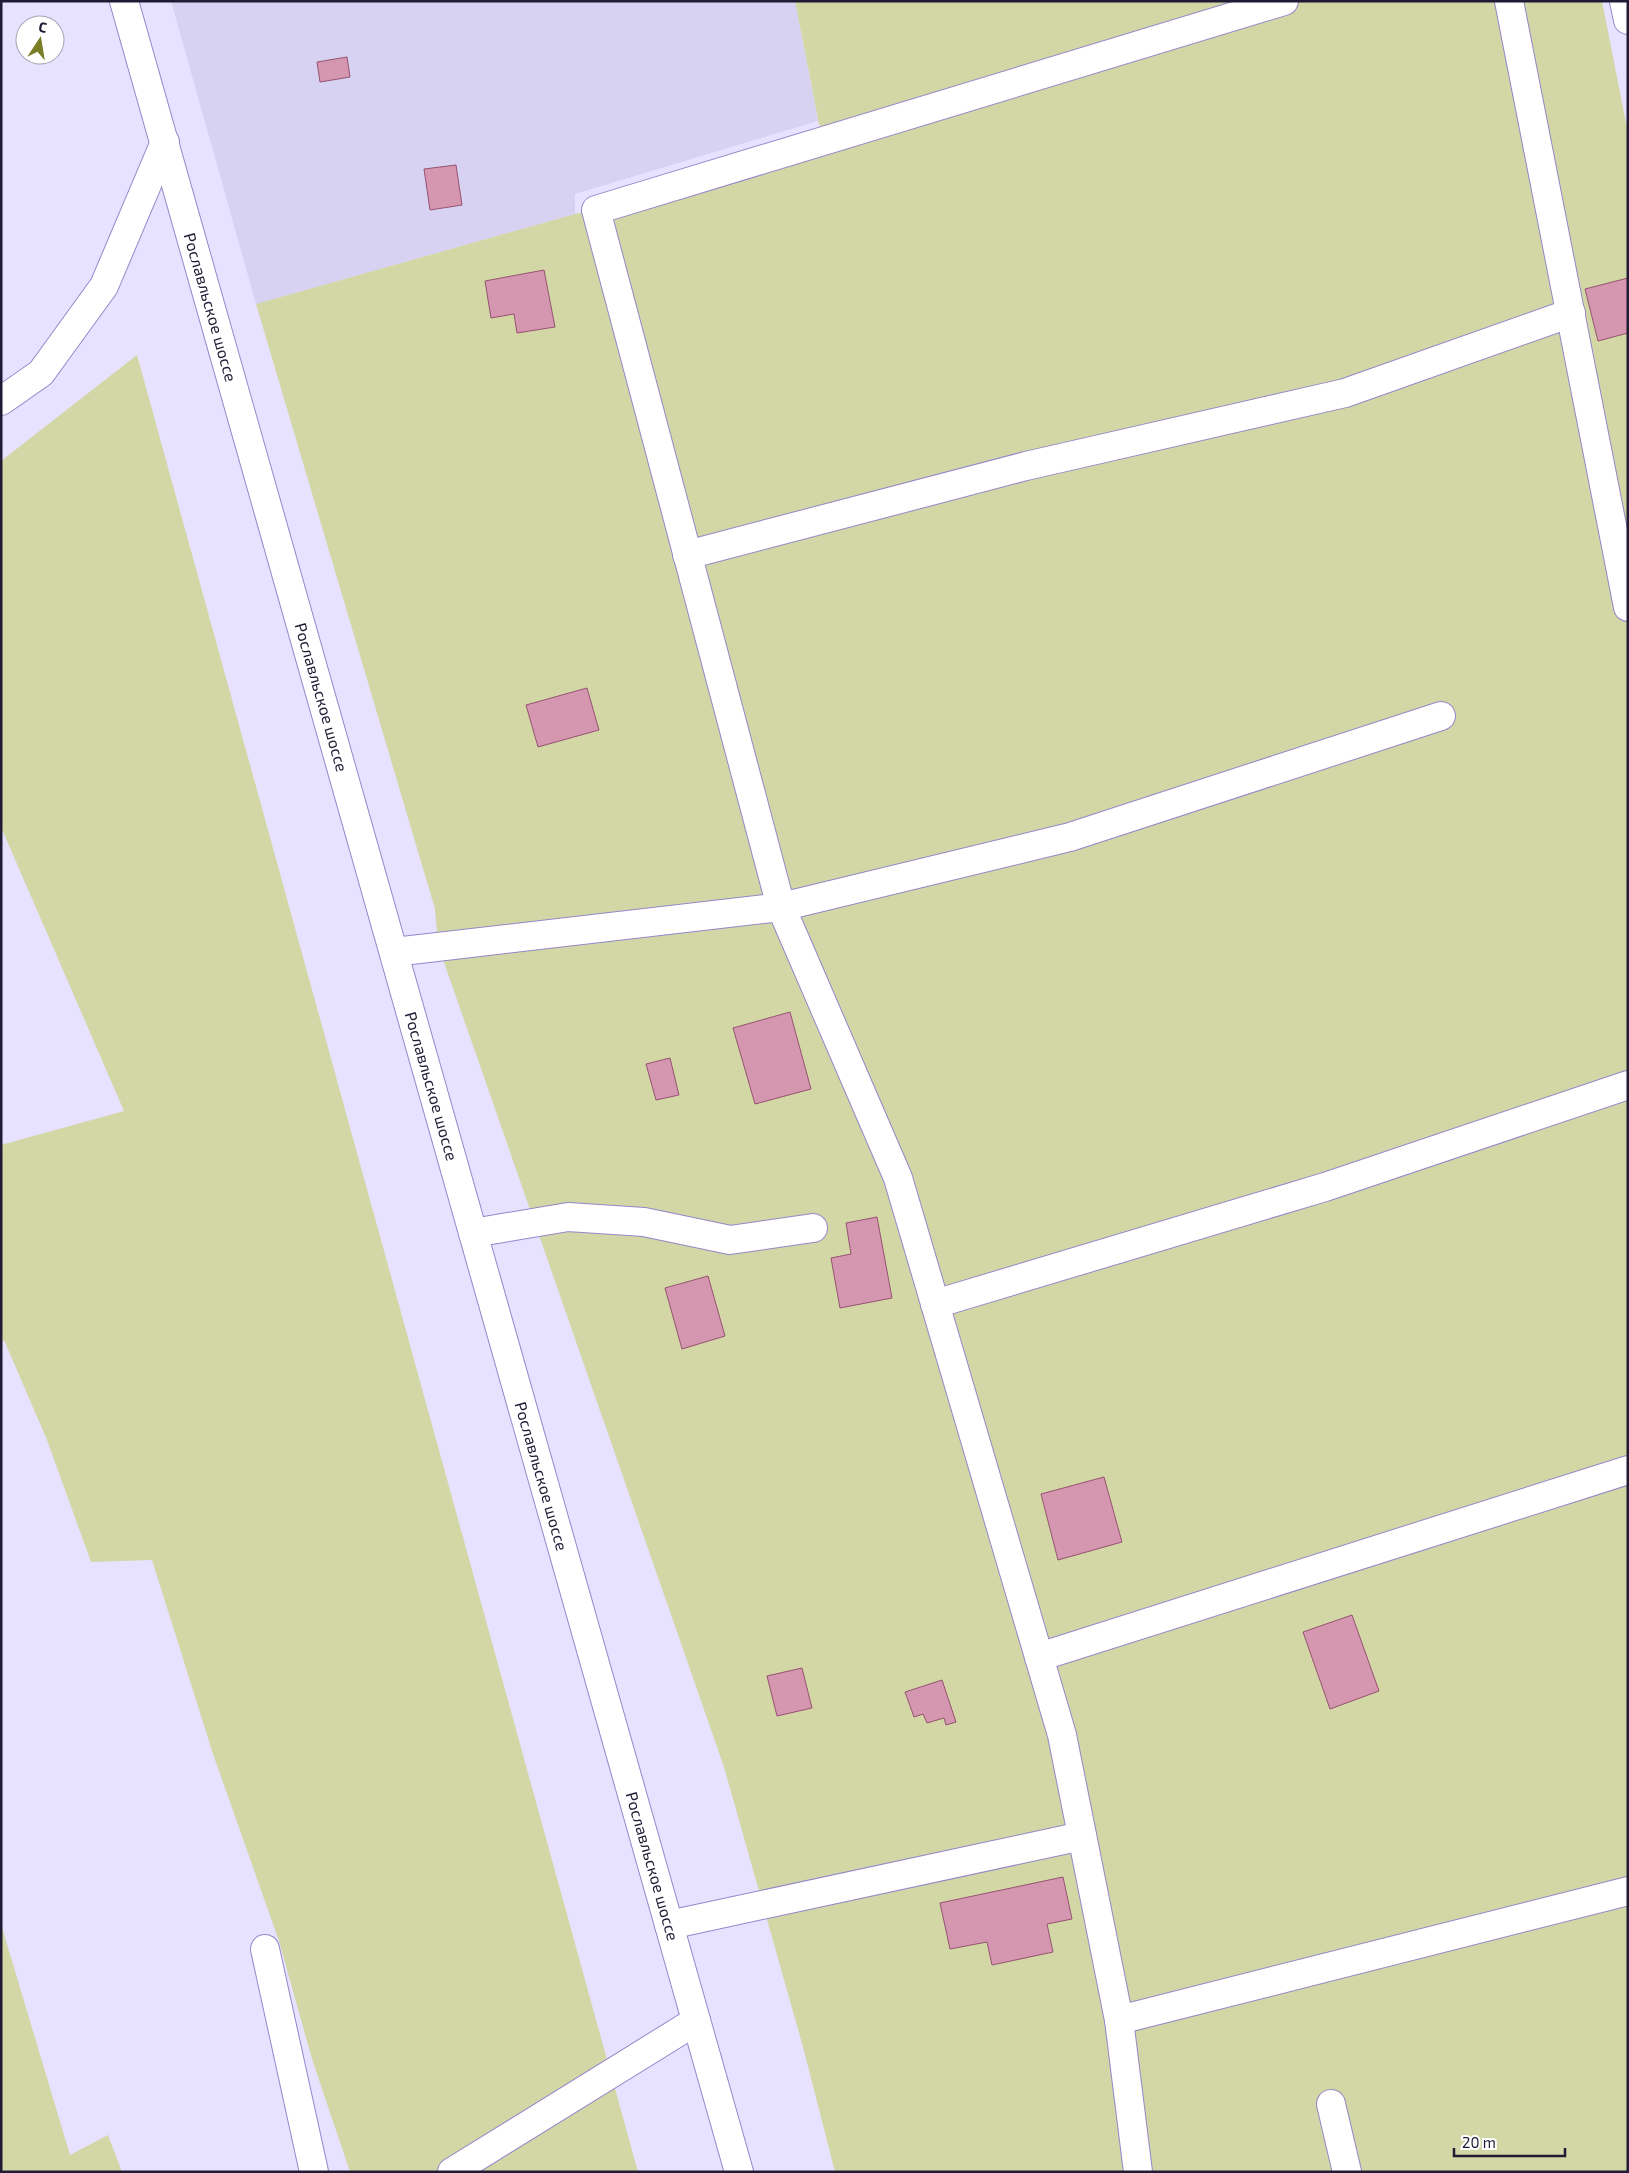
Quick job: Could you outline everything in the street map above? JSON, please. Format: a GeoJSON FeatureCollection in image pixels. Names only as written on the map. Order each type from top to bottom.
{"type":"FeatureCollection","features":[{"type":"Feature","properties":{"kind":"main road","name":"Рославльское шоссе"},"geometry":{"type":"LineString","coordinates":[[124,1],[739,2172]]}},
{"type":"Feature","properties":{"kind":"main road"},"geometry":{"type":"LineString","coordinates":[[1138,2172],[1119,2020],[1062,1735],[898,1178],[781,907],[596,210],[1284,1]]}},
{"type":"Feature","properties":{"kind":"main road"},"geometry":{"type":"LineString","coordinates":[[1509,1],[1628,607]]}},
{"type":"Feature","properties":{"kind":"main road"},"geometry":{"type":"LineString","coordinates":[[1624,1],[1628,20]]}},
{"type":"Feature","properties":{"kind":"main road"},"geometry":{"type":"LineString","coordinates":[[1,401],[40,374],[104,286],[165,142]]}},
{"type":"Feature","properties":{"kind":"main road"},"geometry":{"type":"LineString","coordinates":[[687,555],[1026,466],[1345,393],[1570,313]]}},
{"type":"Feature","properties":{"kind":"main road"},"geometry":{"type":"LineString","coordinates":[[394,952],[781,907],[1070,837],[1441,716]]}},
{"type":"Feature","properties":{"kind":"main road"},"geometry":{"type":"LineString","coordinates":[[935,1304],[1326,1187],[1628,1085]]}},
{"type":"Feature","properties":{"kind":"main road"},"geometry":{"type":"LineString","coordinates":[[474,1233],[568,1217],[644,1222],[730,1240],[813,1228]]}},
{"type":"Feature","properties":{"kind":"main road"},"geometry":{"type":"LineString","coordinates":[[1039,1657],[1628,1470]]}},
{"type":"Feature","properties":{"kind":"main road"},"geometry":{"type":"LineString","coordinates":[[669,1925],[1082,1836]]}},
{"type":"Feature","properties":{"kind":"main road"},"geometry":{"type":"LineString","coordinates":[[1119,2020],[1628,1891]]}},
{"type":"Feature","properties":{"kind":"main road"},"geometry":{"type":"LineString","coordinates":[[265,1949],[314,2172]]}},
{"type":"Feature","properties":{"kind":"main road"},"geometry":{"type":"LineString","coordinates":[[452,2172],[696,2021]]}},
{"type":"Feature","properties":{"kind":"main road"},"geometry":{"type":"LineString","coordinates":[[1331,2104],[1347,2172]]}},
{"type":"Feature","properties":{"kind":"shaded area"},"geometry":{"type":"Polygon","coordinates":[[[171,1],[795,1],[818,121],[575,194],[575,214],[256,304],[171,1]]]}},
{"type":"Feature","properties":{"kind":"green space"},"geometry":{"type":"Polygon","coordinates":[[[795,1],[1602,1],[1626,123],[1628,123],[1628,2172],[835,2172],[803,2047],[724,1767],[438,945],[435,909],[256,304],[575,214],[825,155],[795,1]]]}},
{"type":"Feature","properties":{"kind":"green space"},"geometry":{"type":"Polygon","coordinates":[[[137,355],[638,2172],[350,2172],[312,2059],[279,1941],[213,1754],[152,1560],[91,1562],[47,1440],[4,1340],[1,1341],[1,1145],[124,1111],[1,827],[1,461],[137,355]]]}},
{"type":"Feature","properties":{"kind":"green space"},"geometry":{"type":"Polygon","coordinates":[[[1,1924],[70,2155],[108,2135],[122,2172],[1,2172],[1,1924]]]}},
{"type":"Feature","properties":{"kind":"building"},"geometry":{"type":"Polygon","coordinates":[[[347,57],[350,77],[320,82],[317,62],[347,57]]]}},
{"type":"Feature","properties":{"kind":"building"},"geometry":{"type":"Polygon","coordinates":[[[456,165],[462,205],[430,210],[424,169],[456,165]]]}},
{"type":"Feature","properties":{"kind":"building"},"geometry":{"type":"Polygon","coordinates":[[[544,270],[555,327],[517,333],[514,314],[491,318],[485,281],[544,270]]]}},
{"type":"Feature","properties":{"kind":"building"},"geometry":{"type":"Polygon","coordinates":[[[1628,278],[1628,333],[1598,341],[1585,289],[1628,278]]]}},
{"type":"Feature","properties":{"kind":"building"},"geometry":{"type":"Polygon","coordinates":[[[587,688],[599,730],[538,747],[526,705],[587,688]]]}},
{"type":"Feature","properties":{"kind":"building"},"geometry":{"type":"Polygon","coordinates":[[[790,1012],[811,1089],[755,1104],[733,1028],[790,1012]]]}},
{"type":"Feature","properties":{"kind":"building"},"geometry":{"type":"Polygon","coordinates":[[[670,1058],[679,1095],[656,1100],[646,1064],[670,1058]]]}},
{"type":"Feature","properties":{"kind":"building"},"geometry":{"type":"Polygon","coordinates":[[[877,1217],[892,1298],[840,1308],[831,1258],[851,1254],[846,1223],[877,1217]]]}},
{"type":"Feature","properties":{"kind":"building"},"geometry":{"type":"Polygon","coordinates":[[[708,1276],[725,1336],[682,1349],[665,1288],[708,1276]]]}},
{"type":"Feature","properties":{"kind":"building"},"geometry":{"type":"Polygon","coordinates":[[[1104,1477],[1122,1542],[1058,1560],[1041,1494],[1104,1477]]]}},
{"type":"Feature","properties":{"kind":"building"},"geometry":{"type":"Polygon","coordinates":[[[1352,1615],[1379,1691],[1330,1709],[1303,1632],[1352,1615]]]}},
{"type":"Feature","properties":{"kind":"building"},"geometry":{"type":"Polygon","coordinates":[[[802,1668],[812,1708],[777,1716],[767,1676],[802,1668]]]}},
{"type":"Feature","properties":{"kind":"building"},"geometry":{"type":"Polygon","coordinates":[[[942,1680],[956,1722],[946,1725],[944,1718],[927,1723],[923,1714],[914,1717],[905,1692],[942,1680]]]}},
{"type":"Feature","properties":{"kind":"building"},"geometry":{"type":"Polygon","coordinates":[[[1063,1877],[1072,1919],[1047,1924],[1053,1952],[992,1965],[987,1942],[950,1949],[940,1903],[1063,1877]]]}}]}
